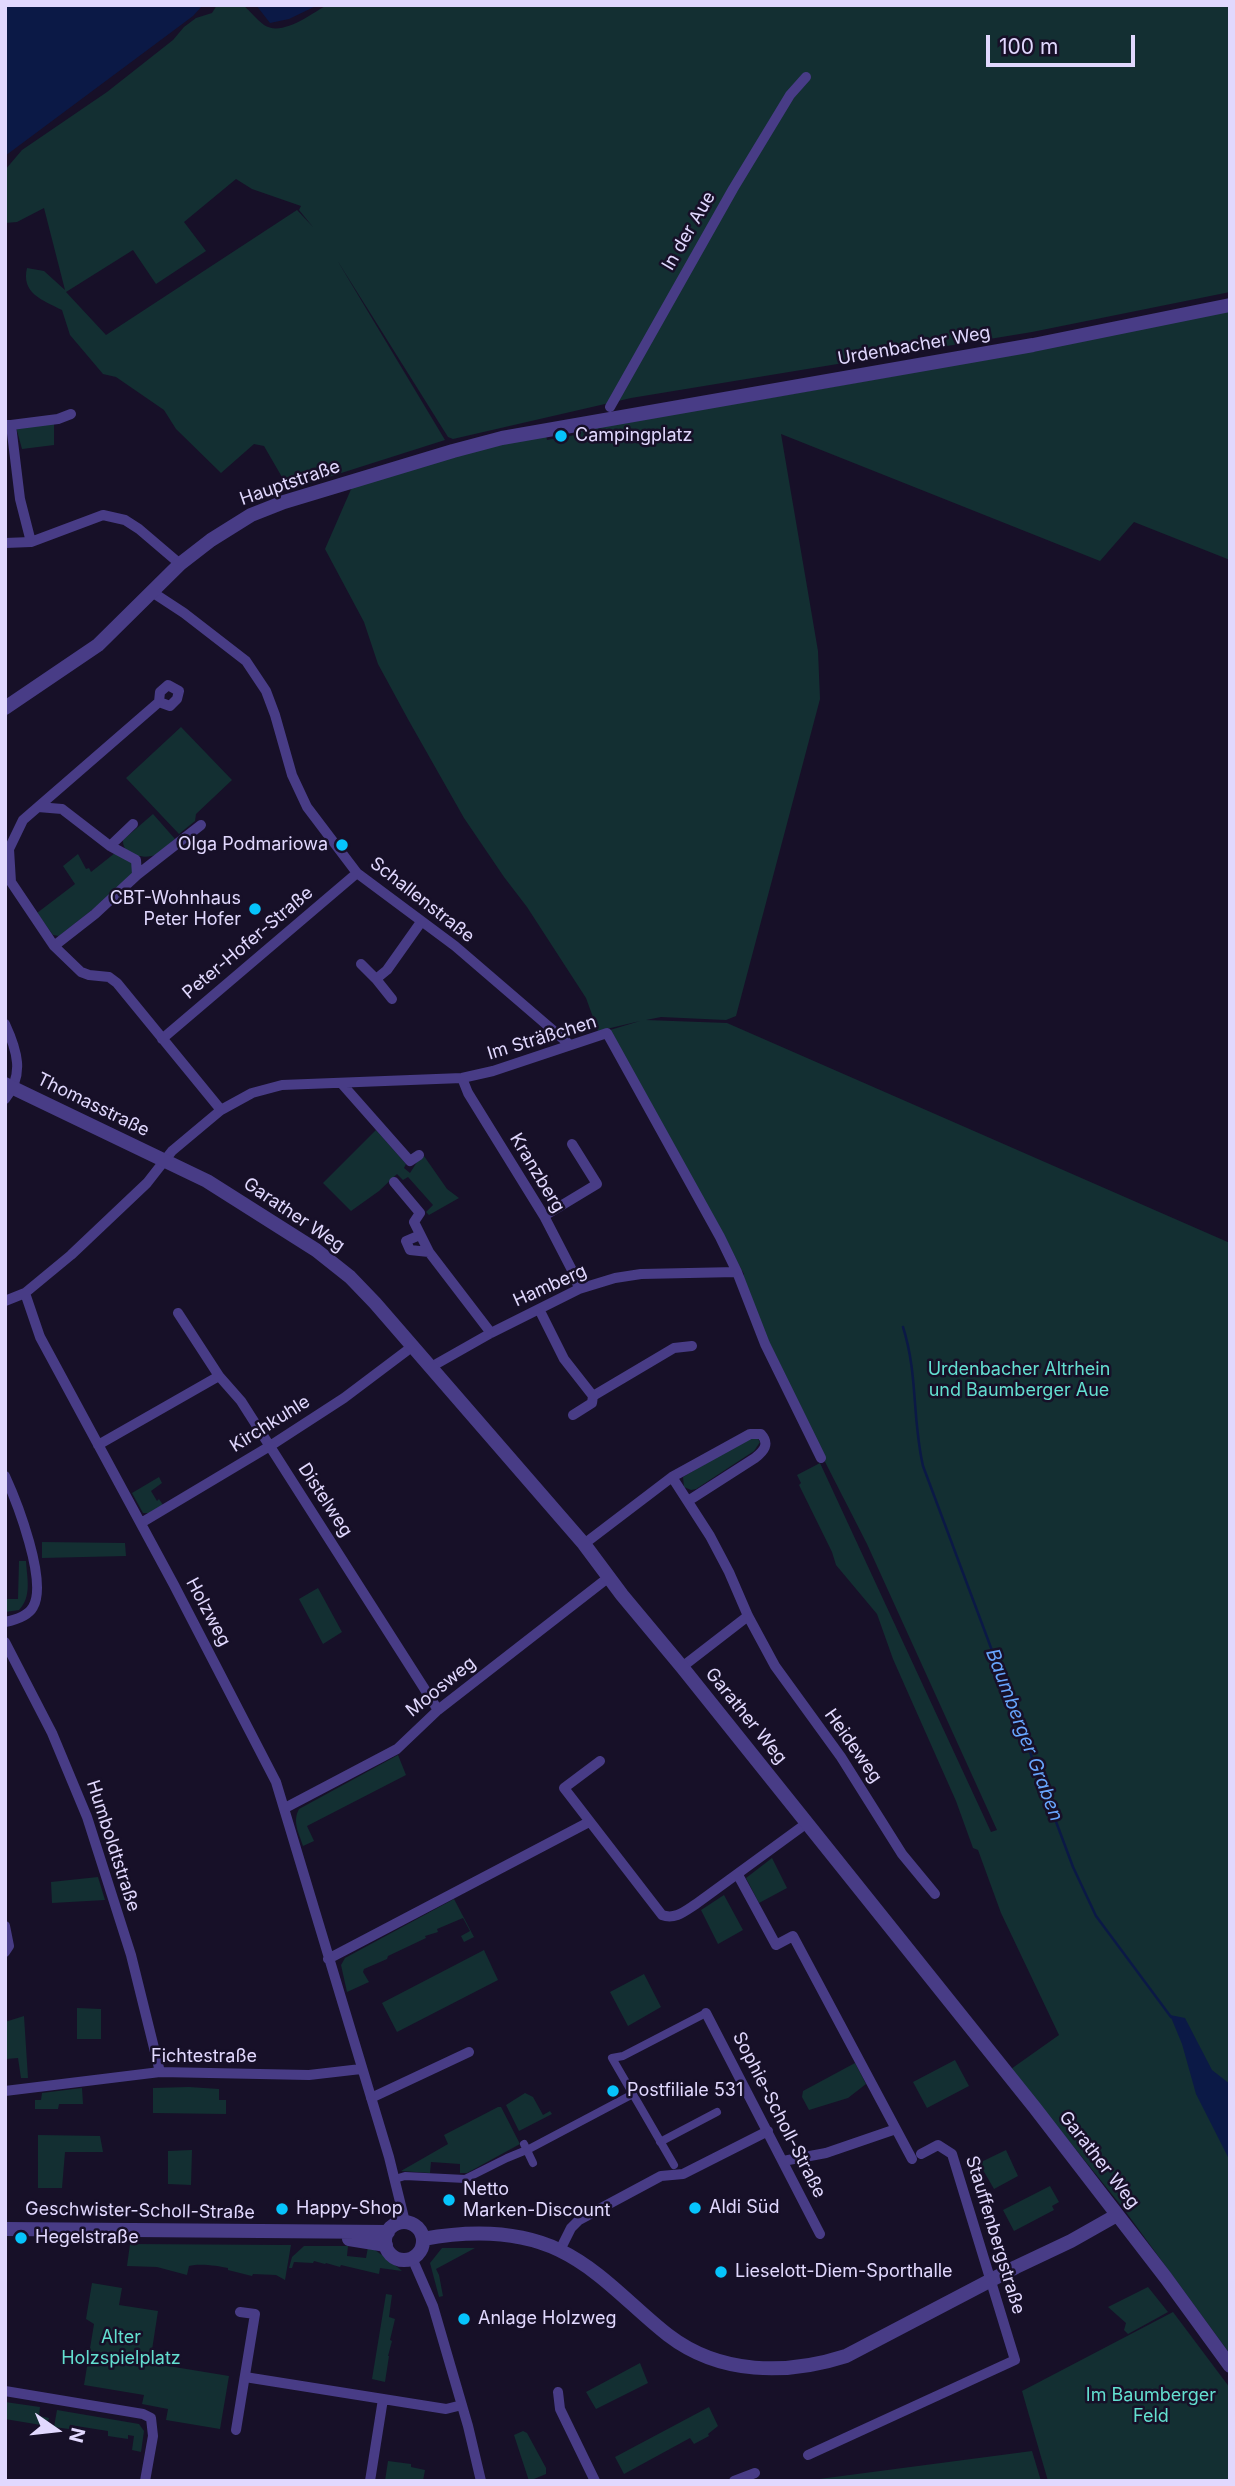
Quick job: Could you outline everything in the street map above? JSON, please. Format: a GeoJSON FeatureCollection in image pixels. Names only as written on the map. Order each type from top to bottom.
{"type":"FeatureCollection","features":[{"type":"Feature","properties":{"kind":"street","name":"In der Aue"},"geometry":{"type":"LineString","coordinates":[[607,413],[740,178],[790,95],[806,77]]}},
{"type":"Feature","properties":{"kind":"street","name":"Urdenbacher Weg"},"geometry":{"type":"LineString","coordinates":[[607,413],[1032,345],[1230,305]]}},
{"type":"Feature","properties":{"kind":"street","name":"Hauptstraße"},"geometry":{"type":"LineString","coordinates":[[5,708],[98,645],[180,564],[251,515],[284,502],[477,444],[607,413]]}},
{"type":"Feature","properties":{"kind":"street"},"geometry":{"type":"LineString","coordinates":[[31,542],[20,499],[8,425],[58,419],[71,414]]}},
{"type":"Feature","properties":{"kind":"street"},"geometry":{"type":"LineString","coordinates":[[5,543],[31,542],[103,515],[125,520],[180,564]]}},
{"type":"Feature","properties":{"kind":"street","name":"Schallenstraße"},"geometry":{"type":"LineString","coordinates":[[152,592],[246,660],[266,691],[292,775],[307,807],[357,873],[473,961],[569,1044]]}},
{"type":"Feature","properties":{"kind":"street"},"geometry":{"type":"LineString","coordinates":[[159,702],[23,820],[9,849],[8,867],[11,882],[54,946],[81,972],[114,979],[221,1110]]}},
{"type":"Feature","properties":{"kind":"street"},"geometry":{"type":"LineString","coordinates":[[56,791],[62,809]]}},
{"type":"Feature","properties":{"kind":"street"},"geometry":{"type":"LineString","coordinates":[[38,807],[62,809],[110,846],[136,860],[156,860]]}},
{"type":"Feature","properties":{"kind":"street"},"geometry":{"type":"LineString","coordinates":[[110,846],[133,824]]}},
{"type":"Feature","properties":{"kind":"street"},"geometry":{"type":"LineString","coordinates":[[54,946],[201,825]]}},
{"type":"Feature","properties":{"kind":"street"},"geometry":{"type":"LineString","coordinates":[[136,860],[137,875]]}},
{"type":"Feature","properties":{"kind":"street","name":"Peter-Hofer-Straße"},"geometry":{"type":"LineString","coordinates":[[162,1039],[357,873]]}},
{"type":"Feature","properties":{"kind":"street"},"geometry":{"type":"LineString","coordinates":[[376,979],[387,970],[421,922]]}},
{"type":"Feature","properties":{"kind":"street"},"geometry":{"type":"LineString","coordinates":[[361,964],[392,999]]}},
{"type":"Feature","properties":{"kind":"street"},"geometry":{"type":"LineString","coordinates":[[5,1024],[19,1060],[8,1091]]}},
{"type":"Feature","properties":{"kind":"street"},"geometry":{"type":"LineString","coordinates":[[542,1054],[546,1046],[547,1025]]}},
{"type":"Feature","properties":{"kind":"street","name":"Im Sträßchen"},"geometry":{"type":"LineString","coordinates":[[5,1301],[26,1293],[71,1255],[147,1183],[172,1151],[221,1110],[252,1093],[282,1085],[462,1078],[493,1071],[607,1032],[720,1237],[737,1272],[765,1344],[821,1458]]}},
{"type":"Feature","properties":{"kind":"street","name":"Kranzberg"},"geometry":{"type":"LineString","coordinates":[[462,1078],[468,1093],[544,1216],[574,1273],[579,1289]]}},
{"type":"Feature","properties":{"kind":"street"},"geometry":{"type":"LineString","coordinates":[[342,1084],[410,1161],[419,1154]]}},
{"type":"Feature","properties":{"kind":"street","name":"Thomasstraße"},"geometry":{"type":"LineString","coordinates":[[8,1091],[164,1160]]}},
{"type":"Feature","properties":{"kind":"street"},"geometry":{"type":"LineString","coordinates":[[544,1216],[597,1184],[572,1144]]}},
{"type":"Feature","properties":{"kind":"street","name":"Garather Weg"},"geometry":{"type":"LineString","coordinates":[[164,1160],[229,1194],[316,1250],[364,1292],[413,1346],[584,1544],[1117,2215],[1230,2366]]}},
{"type":"Feature","properties":{"kind":"street"},"geometry":{"type":"LineString","coordinates":[[394,1182],[420,1213],[414,1222],[429,1252],[491,1333]]}},
{"type":"Feature","properties":{"kind":"street","name":"Hamberg"},"geometry":{"type":"LineString","coordinates":[[431,1367],[491,1333],[579,1289],[615,1278],[641,1274],[737,1272]]}},
{"type":"Feature","properties":{"kind":"street","name":"Holzweg"},"geometry":{"type":"LineString","coordinates":[[26,1293],[40,1337],[141,1522],[276,1782],[395,2179],[405,2222]]}},
{"type":"Feature","properties":{"kind":"street"},"geometry":{"type":"LineString","coordinates":[[539,1309],[564,1359],[593,1396],[592,1403],[573,1415]]}},
{"type":"Feature","properties":{"kind":"street","name":"Distelweg"},"geometry":{"type":"LineString","coordinates":[[178,1312],[219,1376],[241,1401],[438,1710]]}},
{"type":"Feature","properties":{"kind":"street","name":"Kirchkuhle"},"geometry":{"type":"LineString","coordinates":[[141,1522],[270,1447],[344,1398],[413,1346]]}},
{"type":"Feature","properties":{"kind":"street"},"geometry":{"type":"LineString","coordinates":[[593,1396],[674,1348],[692,1346]]}},
{"type":"Feature","properties":{"kind":"street"},"geometry":{"type":"LineString","coordinates":[[98,1445],[219,1376]]}},
{"type":"Feature","properties":{"kind":"street"},"geometry":{"type":"LineString","coordinates":[[584,1544],[672,1477],[750,1434],[761,1434],[766,1445],[762,1452],[688,1501]]}},
{"type":"Feature","properties":{"kind":"street"},"geometry":{"type":"LineString","coordinates":[[5,1476],[32,1552],[37,1588],[33,1608],[26,1615],[5,1622]]}},
{"type":"Feature","properties":{"kind":"street","name":"Heideweg"},"geometry":{"type":"LineString","coordinates":[[672,1477],[729,1572],[748,1616],[775,1666],[842,1757],[891,1838],[935,1894]]}},
{"type":"Feature","properties":{"kind":"street","name":"Moosweg"},"geometry":{"type":"LineString","coordinates":[[285,1808],[397,1749],[438,1710],[609,1577]]}},
{"type":"Feature","properties":{"kind":"street"},"geometry":{"type":"LineString","coordinates":[[682,1667],[748,1616]]}},
{"type":"Feature","properties":{"kind":"street","name":"Humboldtstraße"},"geometry":{"type":"LineString","coordinates":[[5,1642],[52,1733],[87,1817],[131,1955],[160,2072]]}},
{"type":"Feature","properties":{"kind":"street"},"geometry":{"type":"LineString","coordinates":[[600,1762],[564,1788],[662,1915],[673,1917],[680,1914],[807,1823]]}},
{"type":"Feature","properties":{"kind":"street"},"geometry":{"type":"LineString","coordinates":[[328,1959],[589,1822]]}},
{"type":"Feature","properties":{"kind":"street","name":"Stauffenbergstraße"},"geometry":{"type":"LineString","coordinates":[[738,1875],[776,1945],[793,1936],[896,2129],[917,2157],[938,2145],[952,2154],[1015,2360],[808,2455]]}},
{"type":"Feature","properties":{"kind":"street"},"geometry":{"type":"LineString","coordinates":[[5,1926],[9,1946],[5,1952]]}},
{"type":"Feature","properties":{"kind":"street"},"geometry":{"type":"LineString","coordinates":[[674,2165],[612,2058],[623,2056],[706,2013]]}},
{"type":"Feature","properties":{"kind":"street","name":"Sophie-Scholl-Straße"},"geometry":{"type":"LineString","coordinates":[[706,2013],[820,2234]]}},
{"type":"Feature","properties":{"kind":"street"},"geometry":{"type":"LineString","coordinates":[[371,2098],[469,2052]]}},
{"type":"Feature","properties":{"kind":"street","name":"Fichtestraße"},"geometry":{"type":"LineString","coordinates":[[5,2091],[160,2072],[309,2075],[361,2069]]}},
{"type":"Feature","properties":{"kind":"street"},"geometry":{"type":"LineString","coordinates":[[395,2179],[405,2176],[466,2179],[633,2094]]}},
{"type":"Feature","properties":{"kind":"street"},"geometry":{"type":"LineString","coordinates":[[660,2142],[717,2112]]}},
{"type":"Feature","properties":{"kind":"street"},"geometry":{"type":"LineString","coordinates":[[783,2161],[826,2153],[896,2129]]}},
{"type":"Feature","properties":{"kind":"street"},"geometry":{"type":"LineString","coordinates":[[560,2250],[571,2228],[579,2220],[661,2176],[683,2174],[768,2131]]}},
{"type":"Feature","properties":{"kind":"street"},"geometry":{"type":"LineString","coordinates":[[525,2147],[533,2163]]}},
{"type":"Feature","properties":{"kind":"street"},"geometry":{"type":"LineString","coordinates":[[423,2239],[459,2234],[495,2234],[532,2240],[560,2250],[582,2263],[669,2336],[688,2347],[726,2363],[774,2370],[817,2365],[846,2356],[1117,2215]]}},
{"type":"Feature","properties":{"kind":"street"},"geometry":{"type":"LineString","coordinates":[[405,2222],[418,2228],[423,2239],[421,2250],[412,2258],[397,2259],[391,2255],[387,2239],[397,2224],[405,2222]]}},
{"type":"Feature","properties":{"kind":"street","name":"Geschwister-Scholl-Straße"},"geometry":{"type":"LineString","coordinates":[[5,2229],[317,2232],[387,2239]]}},
{"type":"Feature","properties":{"kind":"street"},"geometry":{"type":"LineString","coordinates":[[412,2258],[433,2306],[481,2481]]}},
{"type":"Feature","properties":{"kind":"street"},"geometry":{"type":"LineString","coordinates":[[236,2430],[255,2314],[240,2312]]}},
{"type":"Feature","properties":{"kind":"street"},"geometry":{"type":"LineString","coordinates":[[245,2377],[446,2409],[462,2405]]}},
{"type":"Feature","properties":{"kind":"street"},"geometry":{"type":"LineString","coordinates":[[5,2391],[143,2414],[151,2418],[153,2436],[145,2481]]}},
{"type":"Feature","properties":{"kind":"street"},"geometry":{"type":"LineString","coordinates":[[558,2392],[560,2409],[595,2481]]}},
{"type":"Feature","properties":{"kind":"street"},"geometry":{"type":"LineString","coordinates":[[370,2481],[383,2399]]}},
{"type":"Feature","properties":{"kind":"street"},"geometry":{"type":"LineString","coordinates":[[734,2481],[755,2473]]}},
{"type":"Feature","properties":{"kind":"green space"},"geometry":{"type":"Polygon","coordinates":[[[217,5],[243,5],[264,25],[279,28],[296,23],[327,5],[1230,5],[1230,292],[1032,332],[631,398],[453,439],[448,437],[337,260],[445,440],[291,489],[264,446],[254,444],[221,473],[176,429],[164,410],[116,377],[103,374],[70,335],[62,310],[30,290],[26,277],[27,268],[44,271],[65,290],[44,208],[17,222],[5,223],[5,170],[22,150],[107,92],[173,40],[196,18],[212,13],[217,5]],[[236,179],[184,222],[206,251],[156,284],[133,250],[66,292],[106,335],[297,210],[313,227],[299,210],[301,206],[252,189],[236,179]]]}},
{"type":"Feature","properties":{"kind":"green space","name":"Urdenbacher Altrhein und Baumberger Aue"},"geometry":{"type":"Polygon","coordinates":[[[1230,311],[1230,560],[1134,522],[1100,561],[781,434],[818,651],[820,699],[736,1016],[726,1020],[661,1017],[646,1020],[727,1023],[1230,1243],[1230,2354],[1123,2208],[1011,2069],[1059,2035],[1001,1913],[978,1850],[973,1848],[956,1801],[893,1659],[877,1614],[836,1565],[799,1485],[801,1483],[797,1475],[820,1463],[991,1832],[997,1830],[867,1544],[798,1409],[740,1282],[744,1274],[610,1030],[640,1021],[598,1031],[586,998],[527,907],[464,818],[409,721],[378,664],[364,622],[325,549],[352,487],[460,454],[546,435],[547,440],[581,434],[581,429],[906,374],[1230,311]]]}},
{"type":"Feature","properties":{"kind":"green space"},"geometry":{"type":"Polygon","coordinates":[[[54,422],[54,445],[22,449],[16,427],[54,422]]]}},
{"type":"Feature","properties":{"kind":"green space"},"geometry":{"type":"Polygon","coordinates":[[[181,727],[232,780],[196,814],[195,821],[179,834],[126,778],[181,727]]]}},
{"type":"Feature","properties":{"kind":"green space"},"geometry":{"type":"Polygon","coordinates":[[[153,814],[175,839],[153,856],[130,853],[123,840],[153,814]]]}},
{"type":"Feature","properties":{"kind":"green space"},"geometry":{"type":"Polygon","coordinates":[[[115,853],[132,863],[133,873],[116,891],[59,936],[53,935],[37,913],[75,884],[63,866],[78,854],[86,869],[89,868],[91,872],[115,853]]]}},
{"type":"Feature","properties":{"kind":"green space"},"geometry":{"type":"Polygon","coordinates":[[[376,1130],[406,1164],[404,1168],[410,1173],[424,1156],[447,1189],[459,1198],[429,1215],[426,1212],[433,1205],[408,1177],[403,1180],[397,1174],[351,1211],[323,1183],[376,1130]]]}},
{"type":"Feature","properties":{"kind":"green space"},"geometry":{"type":"Polygon","coordinates":[[[751,1437],[760,1442],[754,1451],[696,1489],[684,1487],[683,1477],[751,1437]]]}},
{"type":"Feature","properties":{"kind":"green space"},"geometry":{"type":"Polygon","coordinates":[[[159,1477],[162,1483],[151,1491],[163,1505],[149,1513],[143,1513],[132,1493],[159,1477]]]}},
{"type":"Feature","properties":{"kind":"green space"},"geometry":{"type":"Polygon","coordinates":[[[42,1542],[125,1543],[126,1556],[42,1558],[42,1542]]]}},
{"type":"Feature","properties":{"kind":"green space"},"geometry":{"type":"Polygon","coordinates":[[[19,1561],[26,1561],[26,1599],[19,1610],[5,1612],[5,1599],[18,1599],[19,1561]]]}},
{"type":"Feature","properties":{"kind":"green space"},"geometry":{"type":"Polygon","coordinates":[[[318,1588],[342,1632],[323,1644],[299,1599],[318,1588]]]}},
{"type":"Feature","properties":{"kind":"green space"},"geometry":{"type":"Polygon","coordinates":[[[398,1755],[406,1775],[307,1826],[314,1841],[303,1846],[296,1823],[299,1809],[398,1755]]]}},
{"type":"Feature","properties":{"kind":"green space"},"geometry":{"type":"Polygon","coordinates":[[[772,1858],[787,1888],[759,1903],[746,1878],[772,1858]]]}},
{"type":"Feature","properties":{"kind":"green space"},"geometry":{"type":"Polygon","coordinates":[[[98,1877],[105,1900],[52,1903],[51,1882],[98,1877]]]}},
{"type":"Feature","properties":{"kind":"green space"},"geometry":{"type":"Polygon","coordinates":[[[724,1895],[743,1930],[718,1944],[701,1910],[724,1895]]]}},
{"type":"Feature","properties":{"kind":"green space"},"geometry":{"type":"Polygon","coordinates":[[[454,1899],[474,1937],[464,1942],[461,1936],[470,1931],[463,1918],[437,1929],[438,1932],[425,1936],[426,1938],[364,1969],[369,1982],[347,1992],[341,1965],[345,1958],[454,1899]]]}},
{"type":"Feature","properties":{"kind":"green space"},"geometry":{"type":"Polygon","coordinates":[[[484,1950],[498,1980],[397,2032],[382,2003],[484,1950]]]}},
{"type":"Feature","properties":{"kind":"green space"},"geometry":{"type":"Polygon","coordinates":[[[644,1974],[661,2007],[628,2026],[610,1992],[644,1974]]]}},
{"type":"Feature","properties":{"kind":"green space"},"geometry":{"type":"Polygon","coordinates":[[[77,2008],[101,2009],[101,2039],[77,2039],[77,2008]]]}},
{"type":"Feature","properties":{"kind":"green space"},"geometry":{"type":"Polygon","coordinates":[[[24,2016],[28,2078],[21,2078],[18,2058],[6,2059],[5,2066],[5,2022],[24,2016]]]}},
{"type":"Feature","properties":{"kind":"green space"},"geometry":{"type":"Polygon","coordinates":[[[955,2060],[969,2086],[927,2108],[913,2082],[955,2060]]]}},
{"type":"Feature","properties":{"kind":"green space"},"geometry":{"type":"Polygon","coordinates":[[[855,2063],[866,2084],[848,2098],[809,2110],[802,2097],[803,2091],[855,2063]]]}},
{"type":"Feature","properties":{"kind":"green space"},"geometry":{"type":"Polygon","coordinates":[[[82,2088],[83,2104],[59,2104],[58,2109],[35,2109],[35,2100],[41,2100],[42,2093],[82,2088]]]}},
{"type":"Feature","properties":{"kind":"green space"},"geometry":{"type":"Polygon","coordinates":[[[153,2088],[219,2089],[219,2100],[226,2100],[226,2114],[153,2113],[153,2088]]]}},
{"type":"Feature","properties":{"kind":"green space"},"geometry":{"type":"Polygon","coordinates":[[[525,2093],[533,2097],[543,2115],[550,2111],[552,2114],[519,2131],[506,2105],[525,2093]]]}},
{"type":"Feature","properties":{"kind":"green space"},"geometry":{"type":"Polygon","coordinates":[[[501,2107],[520,2144],[467,2173],[460,2173],[460,2164],[431,2162],[430,2173],[401,2171],[448,2144],[444,2135],[501,2107]]]}},
{"type":"Feature","properties":{"kind":"green space"},"geometry":{"type":"Polygon","coordinates":[[[38,2135],[100,2136],[103,2152],[65,2152],[62,2188],[38,2188],[38,2135]]]}},
{"type":"Feature","properties":{"kind":"green space"},"geometry":{"type":"Polygon","coordinates":[[[192,2150],[191,2185],[168,2184],[168,2151],[192,2150]]]}},
{"type":"Feature","properties":{"kind":"green space"},"geometry":{"type":"Polygon","coordinates":[[[1006,2150],[1018,2176],[994,2189],[979,2163],[1006,2150]]]}},
{"type":"Feature","properties":{"kind":"green space"},"geometry":{"type":"Polygon","coordinates":[[[1050,2186],[1059,2202],[1052,2206],[1054,2210],[1014,2231],[1003,2210],[1050,2186]]]}},
{"type":"Feature","properties":{"kind":"green space"},"geometry":{"type":"Polygon","coordinates":[[[130,2244],[291,2245],[285,2280],[276,2275],[252,2276],[209,2265],[189,2266],[187,2275],[157,2267],[127,2266],[130,2244]]]}},
{"type":"Feature","properties":{"kind":"green space"},"geometry":{"type":"Polygon","coordinates":[[[304,2246],[348,2246],[347,2256],[366,2258],[368,2247],[402,2271],[380,2268],[379,2274],[314,2261],[294,2262],[292,2268],[289,2268],[292,2257],[304,2246]]]}},
{"type":"Feature","properties":{"kind":"green space"},"geometry":{"type":"Polygon","coordinates":[[[442,2248],[475,2248],[436,2269],[443,2296],[439,2297],[430,2263],[442,2248]]]}},
{"type":"Feature","properties":{"kind":"green space","name":"Alter Holzspielplatz"},"geometry":{"type":"Polygon","coordinates":[[[92,2283],[122,2288],[119,2305],[158,2311],[150,2363],[229,2376],[220,2429],[166,2420],[168,2409],[142,2404],[144,2395],[84,2385],[94,2324],[86,2319],[92,2283]]]}},
{"type":"Feature","properties":{"kind":"green space"},"geometry":{"type":"Polygon","coordinates":[[[1148,2287],[1168,2312],[1128,2334],[1124,2330],[1126,2323],[1108,2307],[1148,2287]]]}},
{"type":"Feature","properties":{"kind":"green space"},"geometry":{"type":"Polygon","coordinates":[[[386,2294],[392,2295],[389,2317],[395,2319],[385,2382],[372,2379],[386,2294]]]}},
{"type":"Feature","properties":{"kind":"green space","name":"Im Baumberger Feld"},"geometry":{"type":"Polygon","coordinates":[[[1173,2312],[1230,2388],[1230,2481],[1048,2481],[1022,2391],[1173,2312]]]}},
{"type":"Feature","properties":{"kind":"green space"},"geometry":{"type":"Polygon","coordinates":[[[640,2363],[648,2383],[596,2409],[586,2392],[640,2363]]]}},
{"type":"Feature","properties":{"kind":"green space"},"geometry":{"type":"Polygon","coordinates":[[[5,2402],[40,2407],[39,2416],[49,2418],[47,2426],[5,2419],[5,2402]]]}},
{"type":"Feature","properties":{"kind":"green space"},"geometry":{"type":"Polygon","coordinates":[[[709,2407],[718,2426],[709,2436],[694,2444],[690,2438],[624,2474],[615,2457],[709,2407]]]}},
{"type":"Feature","properties":{"kind":"green space"},"geometry":{"type":"Polygon","coordinates":[[[57,2410],[139,2424],[144,2431],[141,2452],[132,2450],[134,2436],[128,2435],[128,2439],[108,2436],[108,2431],[70,2425],[69,2429],[54,2427],[57,2410]]]}},
{"type":"Feature","properties":{"kind":"green space"},"geometry":{"type":"Polygon","coordinates":[[[523,2431],[527,2433],[546,2468],[546,2474],[529,2481],[514,2435],[523,2431]]]}},
{"type":"Feature","properties":{"kind":"green space"},"geometry":{"type":"Polygon","coordinates":[[[1032,2451],[1041,2481],[804,2481],[1032,2451]]]}},
{"type":"Feature","properties":{"kind":"green space"},"geometry":{"type":"Polygon","coordinates":[[[388,2461],[411,2464],[411,2467],[425,2470],[423,2481],[385,2481],[388,2461]]]}},
{"type":"Feature","properties":{"kind":"water"},"geometry":{"type":"Polygon","coordinates":[[[5,5],[203,5],[193,16],[5,156],[5,5]]]}},
{"type":"Feature","properties":{"kind":"water"},"geometry":{"type":"Polygon","coordinates":[[[256,5],[318,5],[289,19],[270,23],[256,5]]]}},
{"type":"Feature","properties":{"kind":"water"},"geometry":{"type":"Polygon","coordinates":[[[1170,2015],[1185,2018],[1212,2070],[1230,2084],[1230,2161],[1196,2094],[1182,2044],[1170,2015]]]}},
{"type":"Feature","properties":{"kind":"waterway","name":"Baumberger Graben"},"geometry":{"type":"LineString","coordinates":[[903,1327],[911,1362],[923,1466],[1073,1867],[1096,1916],[1171,2017]]}},
{"type":"Feature","properties":{"kind":"place","name":"Campingplatz"},"geometry":{"type":"Point","coordinates":[561,436]}},
{"type":"Feature","properties":{"kind":"place","name":"Olga Podmariowa"},"geometry":{"type":"Point","coordinates":[342,845]}},
{"type":"Feature","properties":{"kind":"place","name":"CBT-Wohnhaus Peter Hofer"},"geometry":{"type":"Point","coordinates":[255,909]}},
{"type":"Feature","properties":{"kind":"place","name":"Postfiliale 531"},"geometry":{"type":"Point","coordinates":[613,2091]}},
{"type":"Feature","properties":{"kind":"place","name":"Netto Marken-Discount"},"geometry":{"type":"Point","coordinates":[449,2200]}},
{"type":"Feature","properties":{"kind":"place","name":"Aldi Süd"},"geometry":{"type":"Point","coordinates":[695,2208]}},
{"type":"Feature","properties":{"kind":"place","name":"Happy-Shop"},"geometry":{"type":"Point","coordinates":[282,2209]}},
{"type":"Feature","properties":{"kind":"place","name":"Hegelstraße"},"geometry":{"type":"Point","coordinates":[21,2238]}},
{"type":"Feature","properties":{"kind":"place","name":"Lieselott-Diem-Sporthalle"},"geometry":{"type":"Point","coordinates":[721,2272]}},
{"type":"Feature","properties":{"kind":"place","name":"Anlage Holzweg"},"geometry":{"type":"Point","coordinates":[464,2319]}}]}
